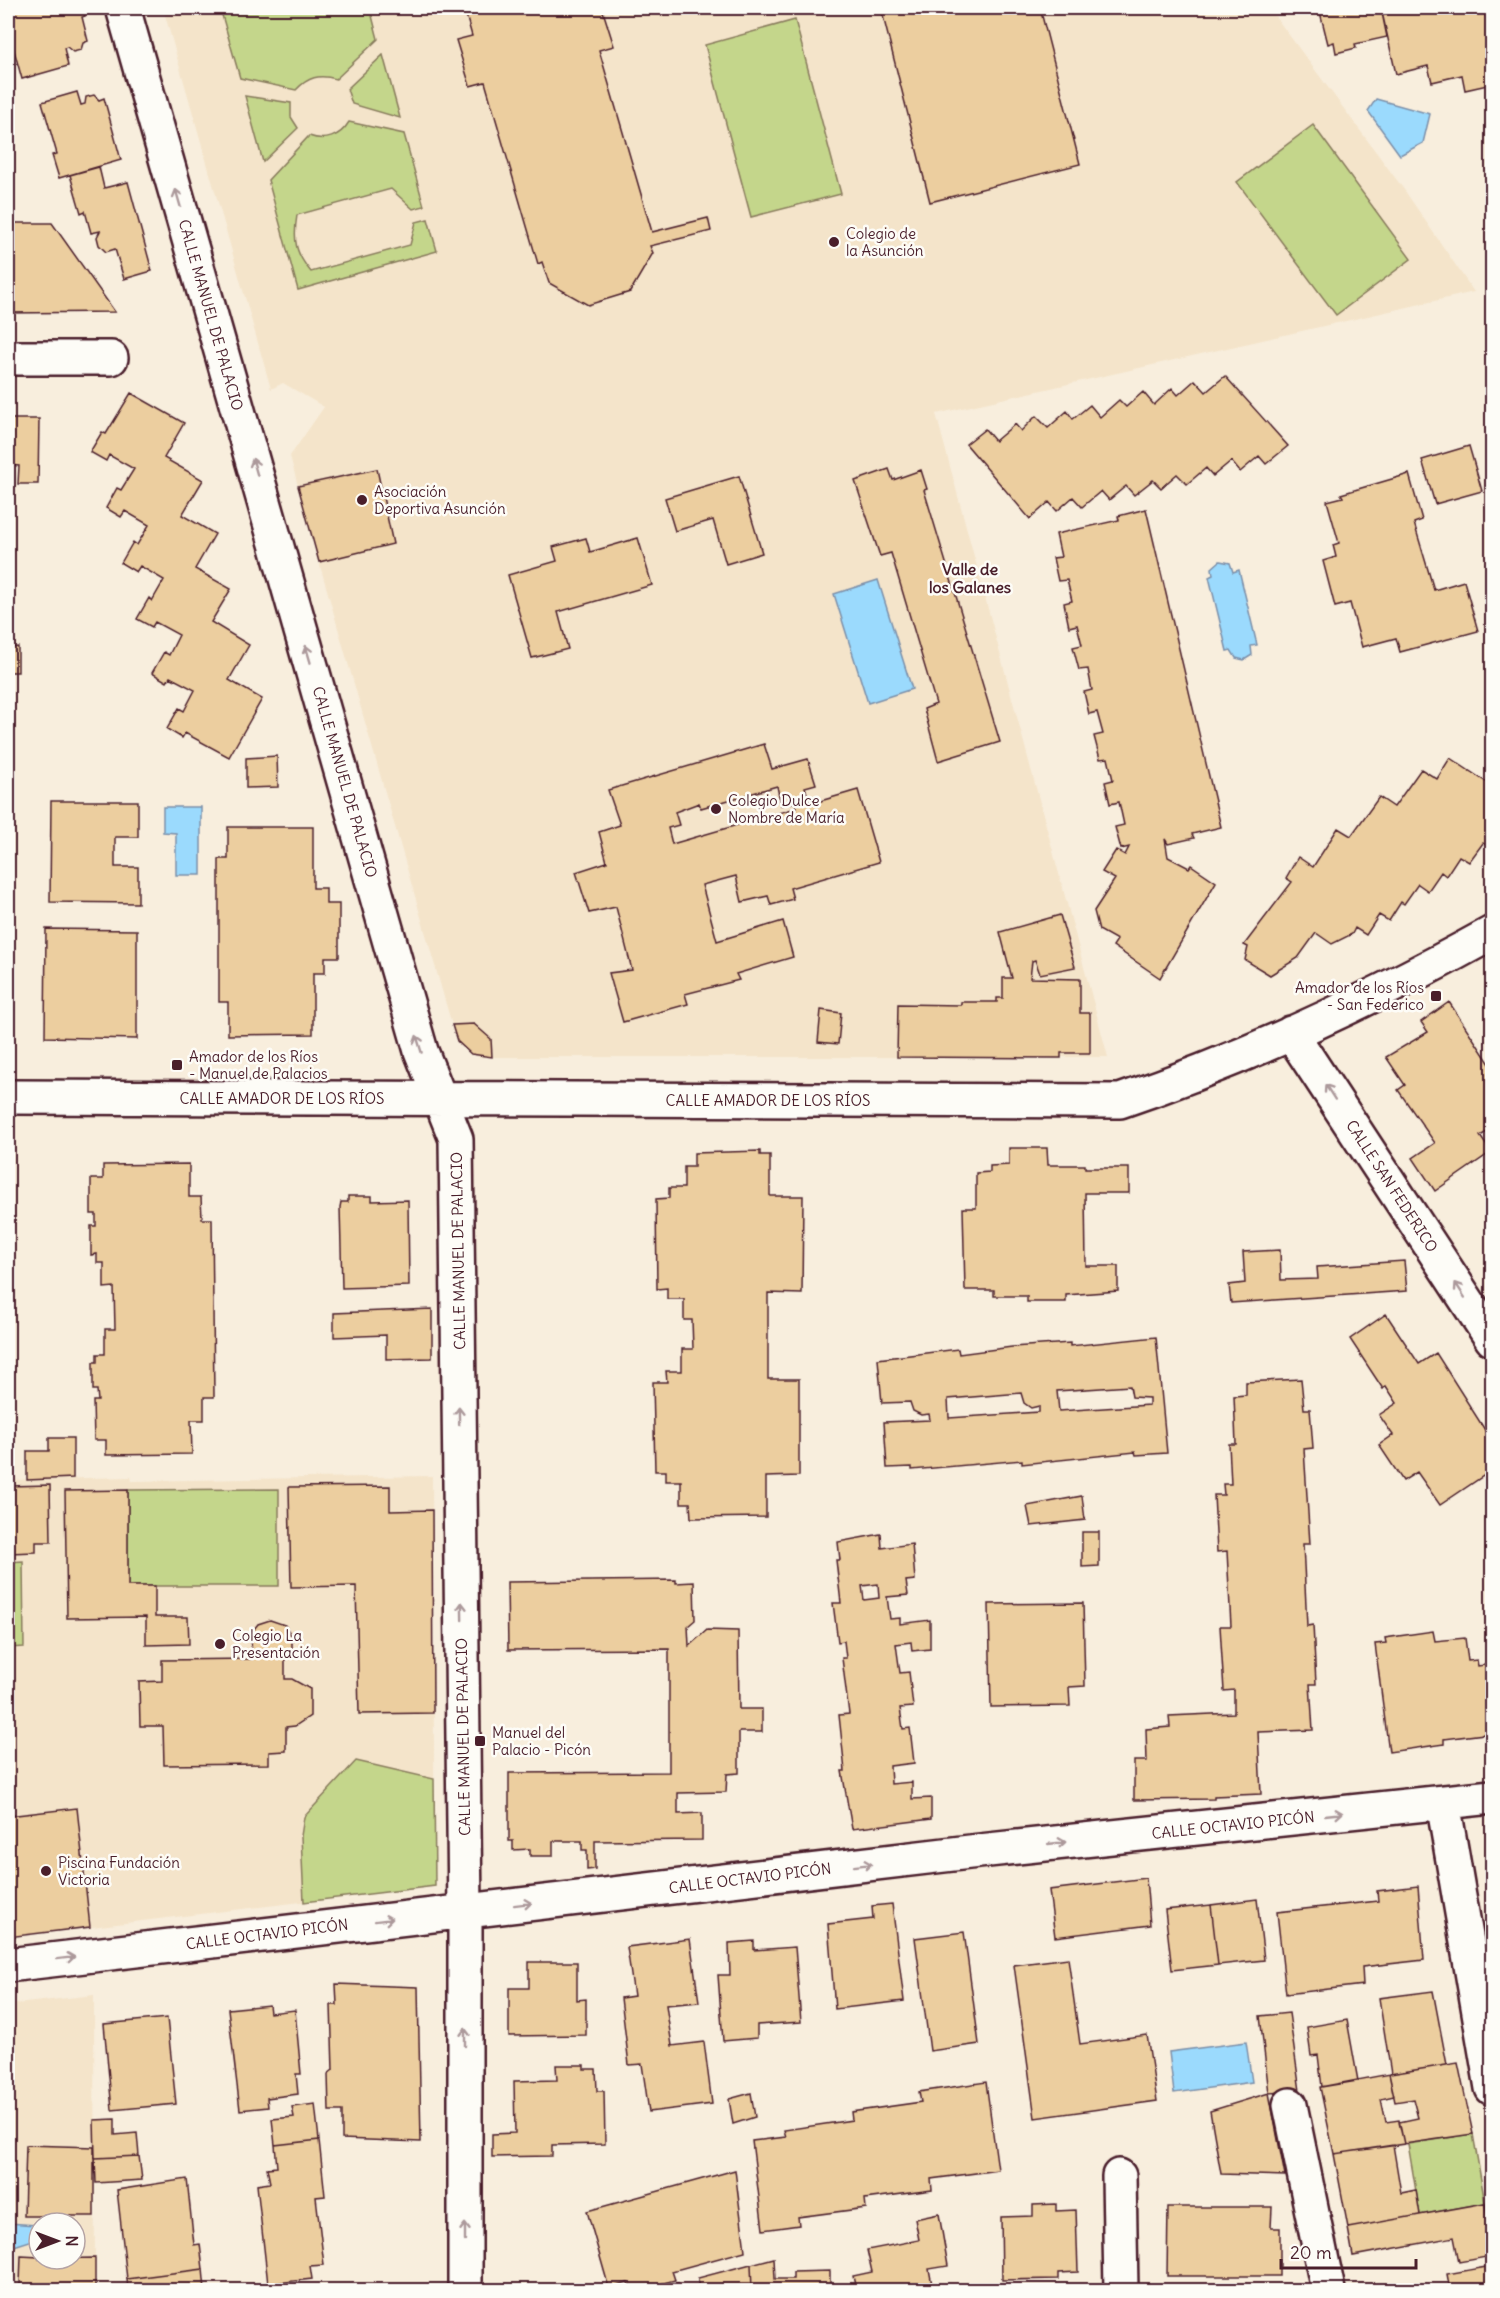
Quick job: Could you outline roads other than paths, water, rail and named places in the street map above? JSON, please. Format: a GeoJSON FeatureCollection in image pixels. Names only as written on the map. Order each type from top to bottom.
{"type":"FeatureCollection","features":[{"type":"Feature","properties":{"kind":"street","name":"CALLE MANUEL DE PALACIO"},"geometry":{"type":"LineString","coordinates":[[123,8],[421,1051],[456,1139],[465,1911],[465,2290]]}},
{"type":"Feature","properties":{"kind":"street"},"geometry":{"type":"LineString","coordinates":[[8,358],[111,358]]}},
{"type":"Feature","properties":{"kind":"street","name":"CALLE AMADOR DE LOS RÍOS"},"geometry":{"type":"LineString","coordinates":[[8,1096],[1120,1101],[1207,1071],[1421,973],[1492,933]]}},
{"type":"Feature","properties":{"kind":"street","name":"CALLE SAN FEDERICO"},"geometry":{"type":"LineString","coordinates":[[1291,1033],[1492,1339]]}},
{"type":"Feature","properties":{"kind":"street","name":"CALLE OCTAVIO PICÓN"},"geometry":{"type":"LineString","coordinates":[[8,1965],[970,1852],[1492,1797]]}},
{"type":"Feature","properties":{"kind":"street"},"geometry":{"type":"LineString","coordinates":[[1443,1803],[1492,2088]]}},
{"type":"Feature","properties":{"kind":"street"},"geometry":{"type":"LineString","coordinates":[[1290,2105],[1328,2290]]}},
{"type":"Feature","properties":{"kind":"street"},"geometry":{"type":"LineString","coordinates":[[1119,2176],[1120,2290]]}},
{"type":"Feature","properties":{"kind":"water"},"geometry":{"type":"Polygon","coordinates":[[[1376,99],[1430,114],[1423,143],[1400,155],[1368,111],[1376,99]]]}},
{"type":"Feature","properties":{"kind":"water"},"geometry":{"type":"Polygon","coordinates":[[[1220,561],[1230,563],[1233,572],[1239,570],[1257,645],[1251,646],[1252,655],[1244,660],[1236,658],[1231,650],[1227,651],[1209,577],[1213,575],[1212,568],[1220,561]]]}},
{"type":"Feature","properties":{"kind":"water"},"geometry":{"type":"Polygon","coordinates":[[[878,580],[912,689],[868,703],[834,594],[878,580]]]}},
{"type":"Feature","properties":{"kind":"water"},"geometry":{"type":"Polygon","coordinates":[[[163,807],[201,807],[201,875],[176,875],[176,833],[163,832],[163,807]]]}},
{"type":"Feature","properties":{"kind":"water"},"geometry":{"type":"Polygon","coordinates":[[[1246,2042],[1252,2082],[1174,2093],[1169,2052],[1246,2042]]]}},
{"type":"Feature","properties":{"kind":"water"},"geometry":{"type":"Polygon","coordinates":[[[8,2223],[27,2224],[27,2242],[8,2248],[8,2223]]]}},
{"type":"Feature","properties":{"kind":"place","name":"Colegio de la Asunción"},"geometry":{"type":"Point","coordinates":[834,242]}},
{"type":"Feature","properties":{"kind":"place","name":"Asociación Deportiva Asunción"},"geometry":{"type":"Point","coordinates":[362,500]}},
{"type":"Feature","properties":{"kind":"place","name":"Colegio Dulce Nombre de María"},"geometry":{"type":"Point","coordinates":[716,809]}},
{"type":"Feature","properties":{"kind":"place","name":"Amador de los Ríos - San Federico"},"geometry":{"type":"Point","coordinates":[1436,996]}},
{"type":"Feature","properties":{"kind":"place","name":"Amador de los Ríos - Manuel de Palacios"},"geometry":{"type":"Point","coordinates":[177,1065]}},
{"type":"Feature","properties":{"kind":"place","name":"Colegio La Presentación"},"geometry":{"type":"Point","coordinates":[220,1644]}},
{"type":"Feature","properties":{"kind":"place","name":"Manuel del Palacio - Picón"},"geometry":{"type":"Point","coordinates":[480,1741]}},
{"type":"Feature","properties":{"kind":"place","name":"Piscina Fundación Victoria"},"geometry":{"type":"Point","coordinates":[46,1871]}},
{"type":"Feature","properties":{"kind":"district","name":"Valle de los Galanes"},"geometry":{"type":"Point","coordinates":[970,578]}}]}
